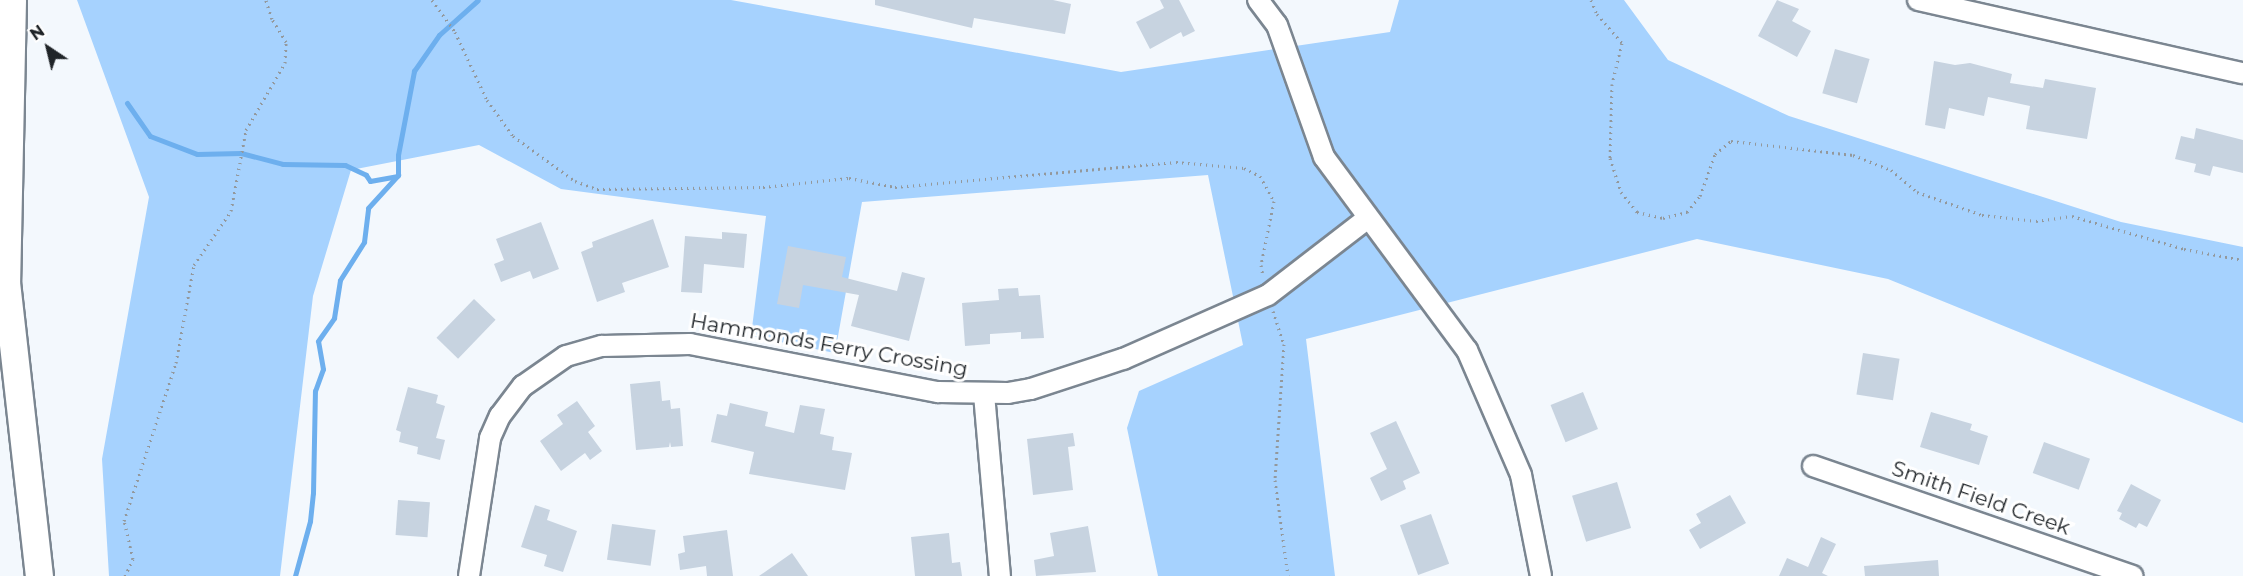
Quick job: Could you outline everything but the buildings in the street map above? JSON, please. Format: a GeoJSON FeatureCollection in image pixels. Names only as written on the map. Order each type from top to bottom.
{"type":"FeatureCollection","features":[{"type":"Feature","properties":{"kind":"street"},"geometry":{"type":"LineString","coordinates":[[12,0],[6,282],[39,576]]}},
{"type":"Feature","properties":{"kind":"street"},"geometry":{"type":"LineString","coordinates":[[1258,0],[1277,25],[1324,157],[1467,350],[1521,475],[1541,576]]}},
{"type":"Feature","properties":{"kind":"street"},"geometry":{"type":"LineString","coordinates":[[1918,0],[2243,73]]}},
{"type":"Feature","properties":{"kind":"street","name":"Hammonds Ferry Crossing"},"geometry":{"type":"LineString","coordinates":[[469,576],[484,463],[500,416],[523,386],[546,368],[583,349],[690,344],[938,392],[984,394],[1031,389],[1061,381],[1176,336],[1268,295],[1368,218]]}},
{"type":"Feature","properties":{"kind":"street"},"geometry":{"type":"LineString","coordinates":[[984,394],[1000,576]]}},
{"type":"Feature","properties":{"kind":"street","name":"Smith Field Creek"},"geometry":{"type":"LineString","coordinates":[[1813,466],[2133,576]]}},
{"type":"Feature","properties":{"kind":"path"},"geometry":{"type":"LineString","coordinates":[[125,576],[133,559],[124,521],[176,363],[194,265],[231,211],[246,129],[285,63],[286,42],[272,19],[266,0]]}},
{"type":"Feature","properties":{"kind":"path"},"geometry":{"type":"LineString","coordinates":[[432,0],[455,32],[487,100],[513,136],[575,181],[597,189],[763,187],[849,178],[896,187],[1176,162],[1252,170],[1266,184],[1274,201],[1261,266],[1284,344],[1275,480],[1288,576]]}},
{"type":"Feature","properties":{"kind":"path"},"geometry":{"type":"LineString","coordinates":[[1591,0],[1597,14],[1622,43],[1612,84],[1610,158],[1621,192],[1637,212],[1664,218],[1687,212],[1700,196],[1715,154],[1731,141],[1853,155],[1891,170],[1917,192],[1982,215],[2036,221],[2072,216],[2184,249],[2243,260]]}},
{"type":"Feature","properties":{"kind":"shaded area"},"geometry":{"type":"Polygon","coordinates":[[[77,0],[731,0],[1121,72],[1390,32],[1399,0],[1624,0],[1668,60],[1789,116],[2121,222],[2243,247],[2243,423],[1888,279],[1697,239],[1306,339],[1335,576],[1158,576],[1127,428],[1139,391],[1243,345],[1208,175],[862,202],[835,353],[751,336],[766,216],[561,189],[479,145],[351,170],[313,296],[280,576],[109,576],[102,459],[149,197],[77,0]]]}},
{"type":"Feature","properties":{"kind":"waterway"},"geometry":{"type":"LineString","coordinates":[[295,576],[310,521],[313,493],[315,391],[323,369],[318,341],[334,318],[340,280],[364,242],[368,208],[398,175],[398,155],[414,71],[439,35],[478,0]]}},
{"type":"Feature","properties":{"kind":"waterway"},"geometry":{"type":"LineString","coordinates":[[127,103],[150,136],[197,154],[241,153],[283,164],[345,165],[366,175],[370,181],[397,176]]}}]}
